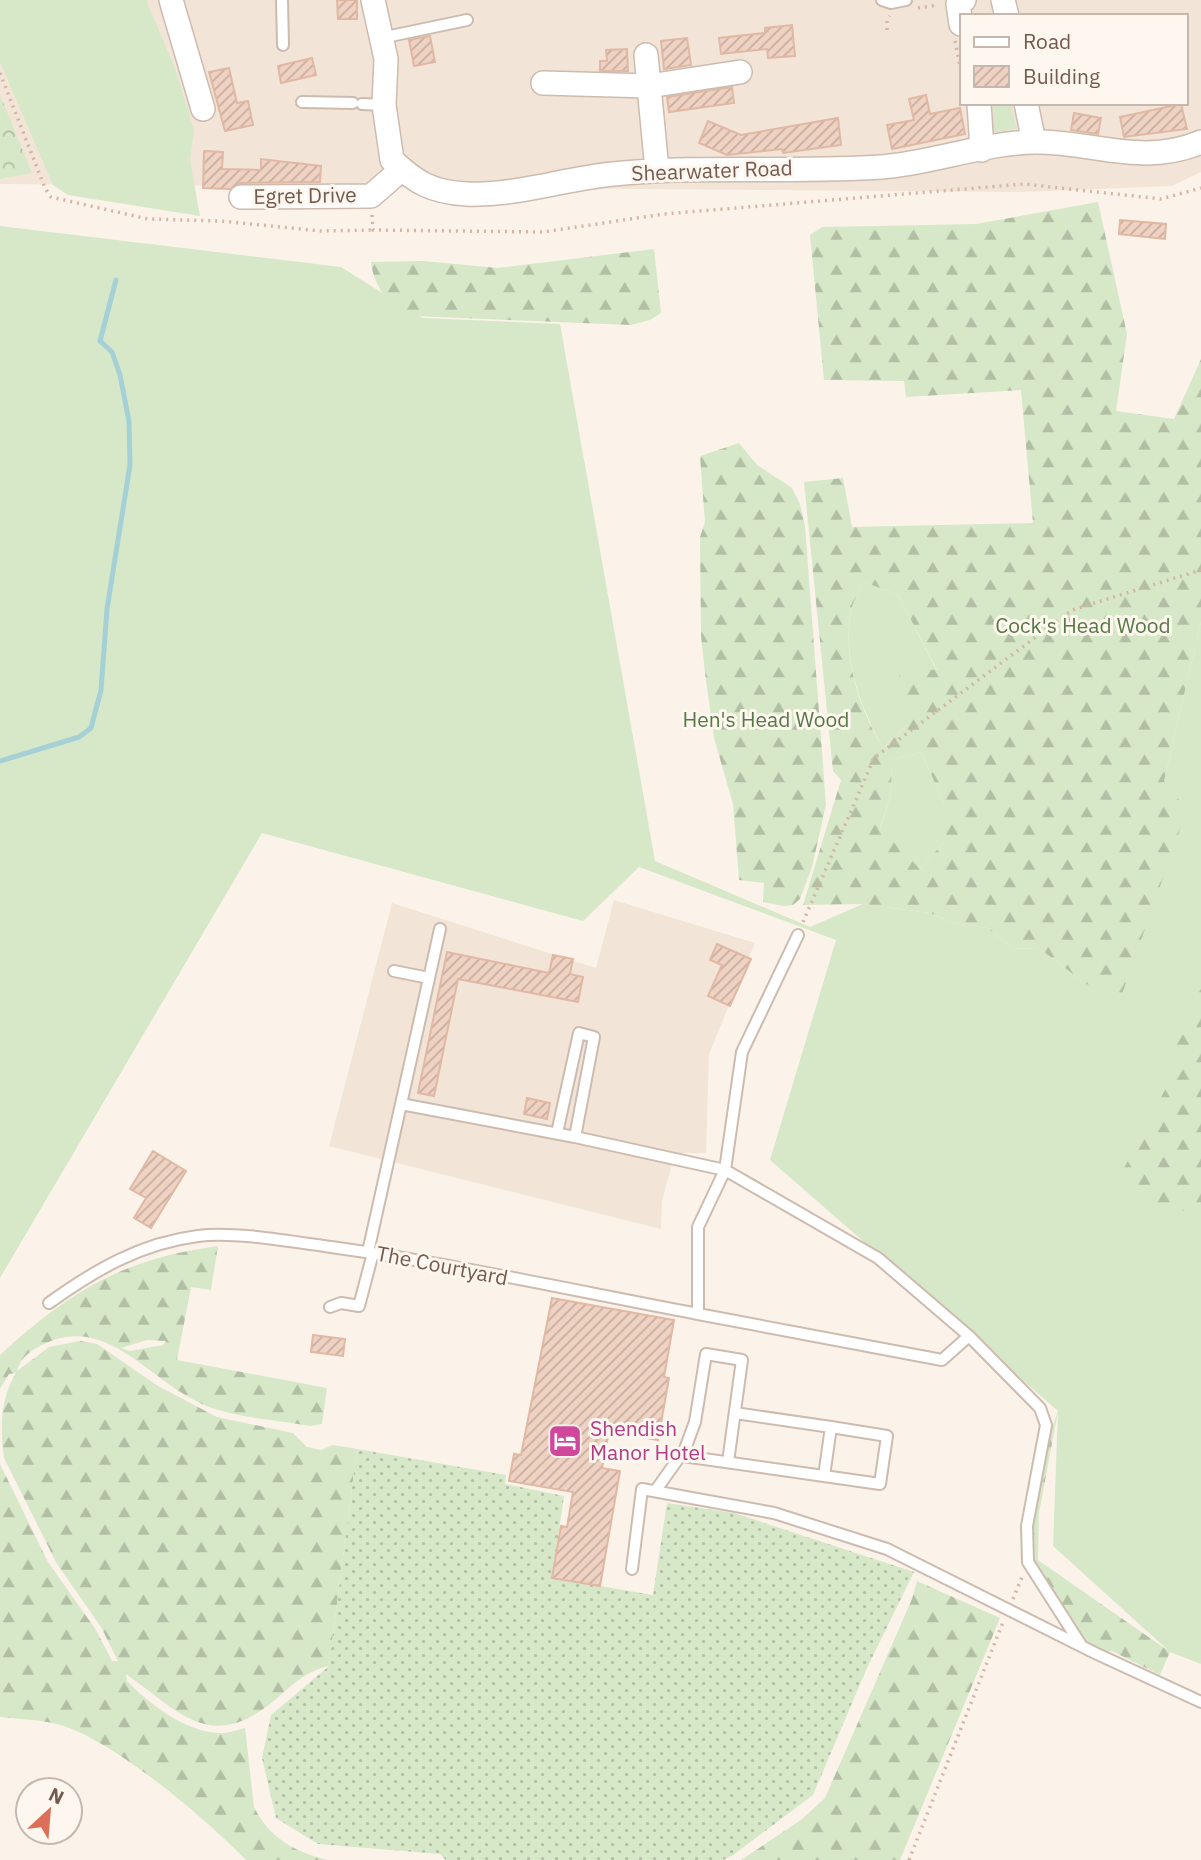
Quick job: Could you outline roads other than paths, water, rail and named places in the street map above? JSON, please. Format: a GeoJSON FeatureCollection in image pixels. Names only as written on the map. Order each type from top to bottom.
{"type":"FeatureCollection","features":[{"type":"Feature","properties":{"kind":"street"},"geometry":{"type":"LineString","coordinates":[[172,0],[203,109]]}},
{"type":"Feature","properties":{"kind":"street"},"geometry":{"type":"LineString","coordinates":[[373,0],[386,59],[366,104],[392,160],[402,169]]}},
{"type":"Feature","properties":{"kind":"street"},"geometry":{"type":"LineString","coordinates":[[646,55],[657,170]]}},
{"type":"Feature","properties":{"kind":"street"},"geometry":{"type":"LineString","coordinates":[[543,83],[649,86],[740,72]]}},
{"type":"Feature","properties":{"kind":"street"},"geometry":{"type":"LineString","coordinates":[[979,105],[982,150]]}},
{"type":"Feature","properties":{"kind":"street"},"geometry":{"type":"LineString","coordinates":[[1026,105],[1034,142]]}},
{"type":"Feature","properties":{"kind":"street","name":"Shearwater Road"},"geometry":{"type":"LineString","coordinates":[[402,169],[432,191],[468,194],[511,192],[608,175],[657,170],[882,167],[1034,142],[1150,154],[1175,152],[1201,142]]}},
{"type":"Feature","properties":{"kind":"street","name":"Egret Drive"},"geometry":{"type":"LineString","coordinates":[[241,197],[371,196],[402,169]]}},
{"type":"Feature","properties":{"kind":"lane"},"geometry":{"type":"LineString","coordinates":[[282,0],[283,45]]}},
{"type":"Feature","properties":{"kind":"lane"},"geometry":{"type":"LineString","coordinates":[[883,0],[907,5]]}},
{"type":"Feature","properties":{"kind":"lane"},"geometry":{"type":"LineString","coordinates":[[381,38],[467,20]]}},
{"type":"Feature","properties":{"kind":"lane"},"geometry":{"type":"LineString","coordinates":[[302,102],[366,104]]}},
{"type":"Feature","properties":{"kind":"lane"},"geometry":{"type":"LineString","coordinates":[[330,1307],[341,1303],[359,1306],[440,929]]}},
{"type":"Feature","properties":{"kind":"lane"},"geometry":{"type":"LineString","coordinates":[[698,1314],[698,1227],[725,1170],[742,1052],[798,935]]}},
{"type":"Feature","properties":{"kind":"lane"},"geometry":{"type":"LineString","coordinates":[[394,971],[429,978]]}},
{"type":"Feature","properties":{"kind":"lane"},"geometry":{"type":"LineString","coordinates":[[558,1133],[579,1033],[594,1037],[575,1137]]}},
{"type":"Feature","properties":{"kind":"lane"},"geometry":{"type":"LineString","coordinates":[[401,1104],[558,1133],[725,1170],[878,1258],[969,1336],[1040,1408],[1046,1425],[1027,1526],[1028,1562],[1080,1646]]}},
{"type":"Feature","properties":{"kind":"lane","name":"The Courtyard"},"geometry":{"type":"LineString","coordinates":[[49,1303],[96,1270],[152,1245],[200,1235],[283,1241],[370,1253],[942,1360],[969,1336]]}},
{"type":"Feature","properties":{"kind":"lane"},"geometry":{"type":"LineString","coordinates":[[656,1490],[682,1455],[695,1422],[706,1354],[742,1360],[728,1462]]}},
{"type":"Feature","properties":{"kind":"lane"},"geometry":{"type":"LineString","coordinates":[[682,1455],[880,1484],[887,1436],[735,1413]]}},
{"type":"Feature","properties":{"kind":"lane"},"geometry":{"type":"LineString","coordinates":[[824,1476],[831,1427]]}},
{"type":"Feature","properties":{"kind":"lane"},"geometry":{"type":"LineString","coordinates":[[632,1569],[642,1489],[775,1513],[887,1549],[1080,1646],[1201,1702]]}},
{"type":"Feature","properties":{"kind":"waterway"},"geometry":{"type":"LineString","coordinates":[[0,761],[79,737],[91,728],[101,690],[107,609],[130,465],[129,421],[120,375],[112,352],[100,341],[116,280]]}},
{"type":"Feature","properties":{"kind":"place","name":"Shendish Manor Hotel"},"geometry":{"type":"Point","coordinates":[565,1441]}},
{"type":"Feature","properties":{"kind":"park label","name":"Cock's Head Wood"},"geometry":{"type":"Point","coordinates":[1083,626]}},
{"type":"Feature","properties":{"kind":"park label","name":"Hen's Head Wood"},"geometry":{"type":"Point","coordinates":[766,720]}}]}
